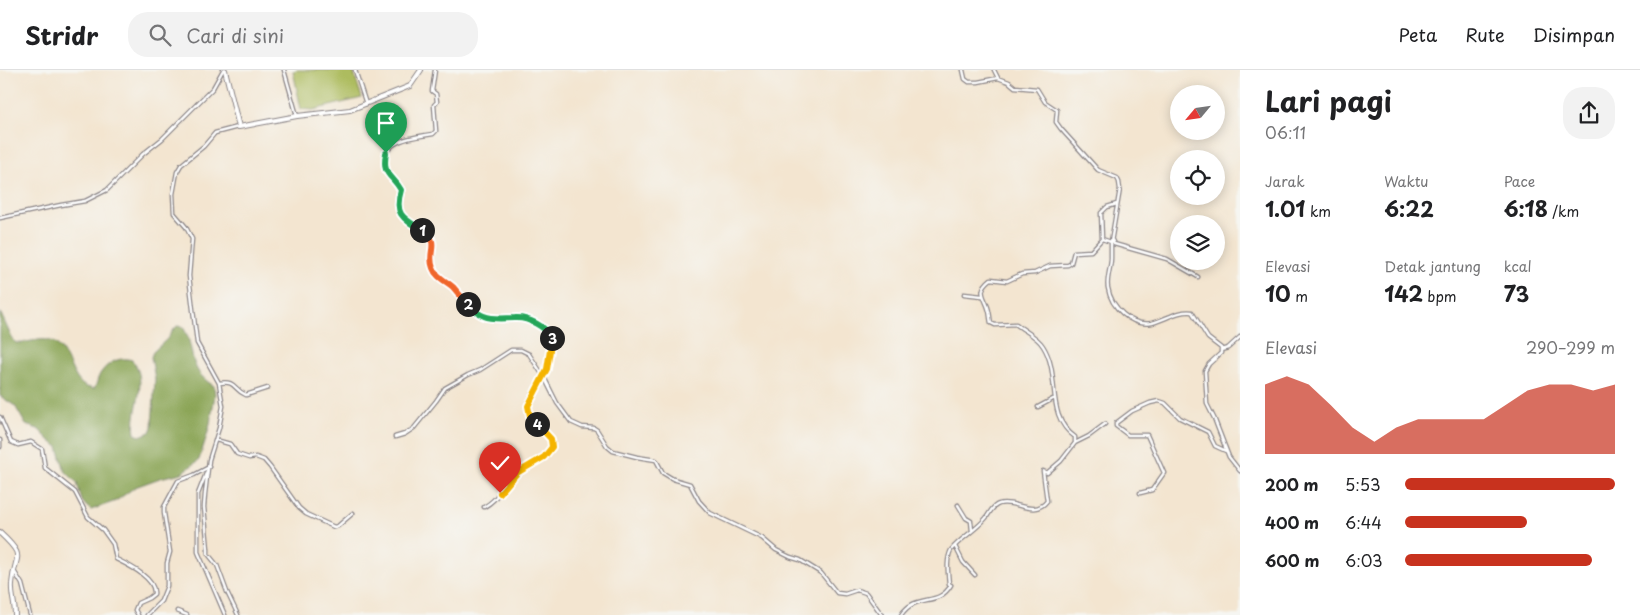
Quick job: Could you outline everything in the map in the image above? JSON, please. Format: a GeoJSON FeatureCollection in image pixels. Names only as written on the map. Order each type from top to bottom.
{"type":"FeatureCollection","features":[{"type":"Feature","properties":{"kind":"street"},"geometry":{"type":"LineString","coordinates":[[224,70],[239,127]]}},
{"type":"Feature","properties":{"kind":"street"},"geometry":{"type":"LineString","coordinates":[[0,218],[86,201],[106,190],[143,154],[162,139],[213,88],[224,70]]}},
{"type":"Feature","properties":{"kind":"street"},"geometry":{"type":"LineString","coordinates":[[284,70],[297,116]]}},
{"type":"Feature","properties":{"kind":"street"},"geometry":{"type":"LineString","coordinates":[[355,70],[366,104]]}},
{"type":"Feature","properties":{"kind":"street"},"geometry":{"type":"LineString","coordinates":[[225,615],[198,552],[198,494],[208,468],[223,409],[219,383],[197,343],[189,276],[192,240],[186,227],[174,213],[173,194],[176,172],[181,164],[204,146],[214,133],[297,116],[346,111],[410,86],[421,70]]}},
{"type":"Feature","properties":{"kind":"street"},"geometry":{"type":"LineString","coordinates":[[435,70],[432,91],[436,94],[437,102],[434,105],[436,131],[434,134],[409,138],[393,145],[386,155],[385,166],[388,175],[401,190],[398,208],[406,220],[428,234],[432,239],[434,270],[472,308],[480,314],[492,318],[522,318],[544,329],[551,335],[552,341],[548,368],[530,399],[528,408],[532,418],[551,439],[552,447],[544,457],[517,473],[504,486],[494,501],[484,507]]}},
{"type":"Feature","properties":{"kind":"street"},"geometry":{"type":"LineString","coordinates":[[963,70],[965,78],[969,82],[998,78],[1009,82],[1015,88],[1037,89],[1045,102],[1057,110],[1056,122],[1069,140],[1098,170],[1117,178],[1120,189],[1112,231],[1107,286],[1114,303],[1122,313],[1133,321],[1148,324],[1180,313],[1192,312],[1208,338],[1221,350]]}},
{"type":"Feature","properties":{"kind":"street"},"geometry":{"type":"LineString","coordinates":[[994,70],[998,78]]}},
{"type":"Feature","properties":{"kind":"street"},"geometry":{"type":"LineString","coordinates":[[1075,443],[1074,435],[1070,434],[1064,427],[1054,398],[1054,380],[1051,363],[1042,344],[1016,324],[995,325],[991,323],[989,310],[983,296],[985,286],[990,279],[1006,282],[1022,274],[1035,273],[1050,266],[1068,265],[1071,263],[1074,252],[1091,251],[1102,239],[1101,213],[1107,207],[1117,204]]}},
{"type":"Feature","properties":{"kind":"street"},"geometry":{"type":"LineString","coordinates":[[1112,231],[1114,244],[1167,259],[1198,278]]}},
{"type":"Feature","properties":{"kind":"street"},"geometry":{"type":"LineString","coordinates":[[1102,239],[1111,242]]}},
{"type":"Feature","properties":{"kind":"street"},"geometry":{"type":"LineString","coordinates":[[964,294],[983,296]]}},
{"type":"Feature","properties":{"kind":"street"},"geometry":{"type":"LineString","coordinates":[[1221,350],[1228,348],[1240,337]]}},
{"type":"Feature","properties":{"kind":"street"},"geometry":{"type":"LineString","coordinates":[[395,437],[405,434],[414,428],[446,387],[511,350],[521,350],[529,354],[544,377],[557,403],[570,421],[582,427],[597,430],[603,441],[612,451],[656,460],[663,473],[673,479],[690,484],[699,502],[712,515],[762,538],[776,550],[800,560],[821,573],[837,593],[845,594],[857,590],[866,593],[882,615]]}},
{"type":"Feature","properties":{"kind":"street"},"geometry":{"type":"LineString","coordinates":[[1221,350],[1221,354],[1205,370],[1206,404],[1214,418],[1231,462],[1240,471]]}},
{"type":"Feature","properties":{"kind":"street"},"geometry":{"type":"LineString","coordinates":[[219,383],[229,382],[234,384],[240,392],[246,395],[268,388]]}},
{"type":"Feature","properties":{"kind":"street"},"geometry":{"type":"LineString","coordinates":[[1038,407],[1054,398]]}},
{"type":"Feature","properties":{"kind":"street"},"geometry":{"type":"LineString","coordinates":[[1140,493],[1151,490],[1164,473],[1148,435],[1128,435],[1116,425],[1118,420],[1132,411],[1154,401],[1162,402],[1180,418],[1208,432],[1215,446],[1226,451]]}},
{"type":"Feature","properties":{"kind":"street"},"geometry":{"type":"LineString","coordinates":[[0,418],[12,442],[18,444],[31,442],[42,449],[45,468],[75,492],[88,518],[103,530],[113,544],[116,559],[136,568],[150,582],[154,594],[138,603],[135,610],[138,615]]}},
{"type":"Feature","properties":{"kind":"street"},"geometry":{"type":"LineString","coordinates":[[901,615],[916,602],[935,599],[947,591],[951,585],[948,578],[948,557],[955,546],[998,504],[1006,503],[1029,508],[1045,504],[1048,498],[1043,470],[1047,473],[1056,466],[1075,443],[1090,436],[1104,424]]}},
{"type":"Feature","properties":{"kind":"street"},"geometry":{"type":"LineString","coordinates":[[0,440],[0,447]]}},
{"type":"Feature","properties":{"kind":"street"},"geometry":{"type":"LineString","coordinates":[[216,440],[230,444],[237,454],[264,460],[270,466],[295,505],[306,514],[334,527],[338,526],[353,512]]}},
{"type":"Feature","properties":{"kind":"street"},"geometry":{"type":"LineString","coordinates":[[147,615],[161,601],[167,586],[167,563],[170,552],[164,507],[178,481],[208,468]]}},
{"type":"Feature","properties":{"kind":"street"},"geometry":{"type":"LineString","coordinates":[[208,468],[204,507],[208,554],[217,565],[238,615]]}},
{"type":"Feature","properties":{"kind":"street"},"geometry":{"type":"LineString","coordinates":[[958,506],[966,518],[972,522],[972,531]]}},
{"type":"Feature","properties":{"kind":"street"},"geometry":{"type":"LineString","coordinates":[[0,533],[18,553],[12,585],[15,615]]}},
{"type":"Feature","properties":{"kind":"street"},"geometry":{"type":"LineString","coordinates":[[955,546],[963,562],[975,576]]}},
{"type":"Feature","properties":{"kind":"street"},"geometry":{"type":"LineString","coordinates":[[14,571],[22,584],[30,615]]}},
{"type":"Feature","properties":{"kind":"street"},"geometry":{"type":"LineString","coordinates":[[177,612],[187,615]]}},
{"type":"Feature","properties":{"kind":"green space"},"geometry":{"type":"Polygon","coordinates":[[[353,70],[362,98],[313,110],[301,109],[293,71],[353,70]]]}},
{"type":"Feature","properties":{"kind":"green space"},"geometry":{"type":"Polygon","coordinates":[[[0,312],[16,343],[47,340],[56,344],[65,354],[75,375],[87,387],[94,389],[100,374],[114,361],[122,359],[132,360],[140,377],[134,425],[135,434],[140,436],[150,432],[152,427],[155,379],[151,357],[153,352],[177,326],[183,327],[190,343],[195,365],[205,379],[214,386],[215,395],[209,429],[199,460],[182,473],[135,487],[116,501],[91,510],[82,501],[77,483],[65,471],[58,447],[38,429],[26,425],[15,406],[0,396],[0,312]]]}},
{"type":"Feature","properties":{"kind":"route"},"geometry":{"type":"LineString","coordinates":[[386,153],[385,166],[388,175],[401,190],[398,197],[400,213],[406,220],[428,234],[432,239],[432,262],[436,274],[451,285],[468,304],[485,317],[493,319],[522,318],[544,329],[551,335],[552,341],[547,369],[528,406],[530,416],[551,439],[552,447],[544,457],[517,473],[508,481],[500,493]]}}]}
